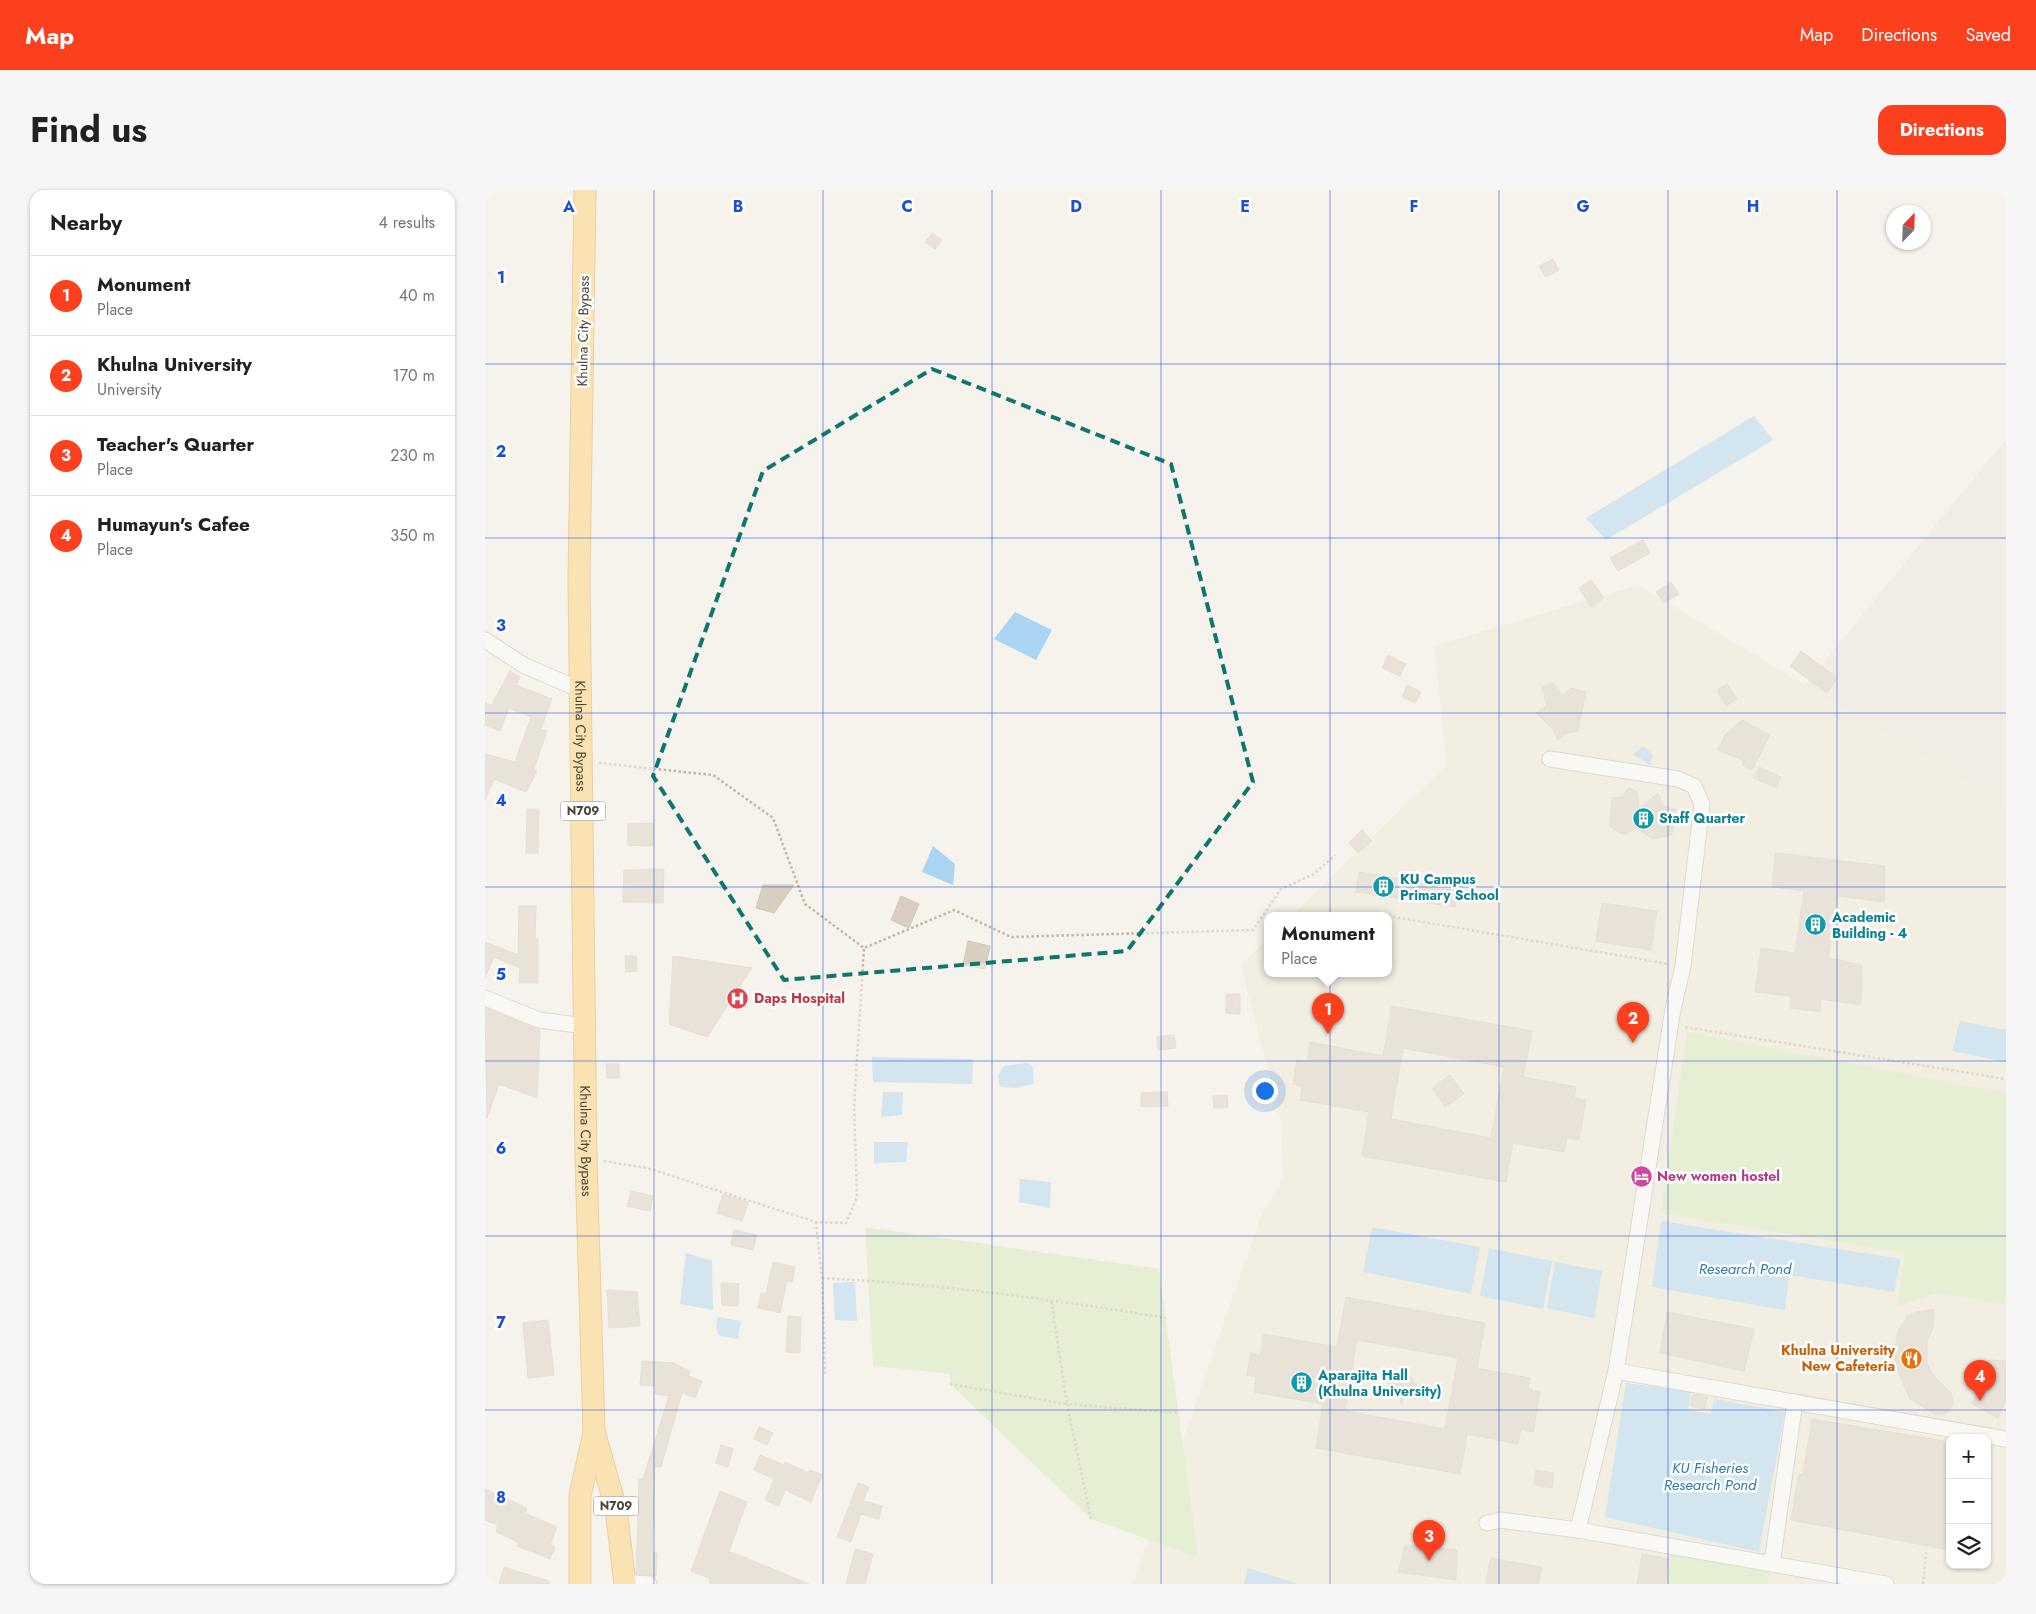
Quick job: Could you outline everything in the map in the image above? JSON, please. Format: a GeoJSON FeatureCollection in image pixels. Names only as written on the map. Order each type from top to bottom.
{"type":"FeatureCollection","features":[{"type":"Feature","properties":{"kind":"highway","name":"Khulna City Bypass"},"geometry":{"type":"LineString","coordinates":[[585,190],[579,579],[583,761],[586,1158],[594,1431]]}},
{"type":"Feature","properties":{"kind":"highway","name":"N709"},"geometry":{"type":"LineString","coordinates":[[594,1431],[616,1509],[625,1583]]}},
{"type":"Feature","properties":{"kind":"highway","name":"N709"},"geometry":{"type":"LineString","coordinates":[[580,1584],[580,1496],[594,1431]]}},
{"type":"Feature","properties":{"kind":"street"},"geometry":{"type":"LineString","coordinates":[[485,640],[525,666],[581,690]]}},
{"type":"Feature","properties":{"kind":"street"},"geometry":{"type":"LineString","coordinates":[[1550,759],[1678,779],[1694,786],[1702,804],[1683,966],[1671,1025],[1615,1371],[1578,1530]]}},
{"type":"Feature","properties":{"kind":"street"},"geometry":{"type":"LineString","coordinates":[[485,998],[539,1020],[585,1026]]}},
{"type":"Feature","properties":{"kind":"street"},"geometry":{"type":"LineString","coordinates":[[1615,1371],[2006,1439]]}},
{"type":"Feature","properties":{"kind":"street"},"geometry":{"type":"LineString","coordinates":[[1772,1564],[1795,1402]]}},
{"type":"Feature","properties":{"kind":"street"},"geometry":{"type":"LineString","coordinates":[[1487,1523],[1500,1520],[1578,1530],[1886,1584]]}},
{"type":"Feature","properties":{"kind":"street"},"geometry":{"type":"LineString","coordinates":[[625,1583],[649,1584]]}},
{"type":"Feature","properties":{"kind":"path"},"geometry":{"type":"LineString","coordinates":[[583,761],[713,775],[773,818],[805,904],[864,948]]}},
{"type":"Feature","properties":{"kind":"path"},"geometry":{"type":"LineString","coordinates":[[1265,912],[1281,889],[1313,874],[1335,855]]}},
{"type":"Feature","properties":{"kind":"path"},"geometry":{"type":"LineString","coordinates":[[864,948],[954,910],[1011,937],[1253,930],[1264,914]]}},
{"type":"Feature","properties":{"kind":"path"},"geometry":{"type":"LineString","coordinates":[[1392,916],[1683,966]]}},
{"type":"Feature","properties":{"kind":"path"},"geometry":{"type":"LineString","coordinates":[[586,1158],[647,1168],[815,1222],[846,1223],[857,1197],[854,1107],[864,948]]}},
{"type":"Feature","properties":{"kind":"path"},"geometry":{"type":"LineString","coordinates":[[1671,1025],[2006,1079]]}},
{"type":"Feature","properties":{"kind":"path"},"geometry":{"type":"LineString","coordinates":[[815,1222],[822,1278],[825,1374]]}},
{"type":"Feature","properties":{"kind":"path"},"geometry":{"type":"LineString","coordinates":[[822,1278],[878,1281],[1051,1299],[1166,1318]]}},
{"type":"Feature","properties":{"kind":"path"},"geometry":{"type":"LineString","coordinates":[[1051,1299],[1067,1404],[1091,1519]]}},
{"type":"Feature","properties":{"kind":"path"},"geometry":{"type":"LineString","coordinates":[[951,1384],[1067,1404],[1179,1413]]}},
{"type":"Feature","properties":{"kind":"path"},"geometry":{"type":"LineString","coordinates":[[1923,1584],[1926,1552]]}},
{"type":"Feature","properties":{"kind":"highlighted area"},"geometry":{"type":"Polygon","coordinates":[[[932,369],[1171,464],[1253,782],[1127,951],[784,980],[653,776],[763,471],[932,369]]]}},
{"type":"Feature","properties":{"kind":"shaded area"},"geometry":{"type":"Polygon","coordinates":[[[2006,439],[2006,885],[1726,782],[2006,439]]]}},
{"type":"Feature","properties":{"kind":"shaded area"},"geometry":{"type":"Polygon","coordinates":[[[1638,585],[2006,805],[2006,1584],[1133,1584],[1261,1216],[1283,1179],[1281,1121],[1241,965],[1264,943],[1264,977],[1392,977],[1392,912],[1295,912],[1447,765],[1434,646],[1638,585]]]}},
{"type":"Feature","properties":{"kind":"green space"},"geometry":{"type":"Polygon","coordinates":[[[1687,1032],[2006,1093],[2006,1304],[1937,1293],[1897,1307],[1905,1253],[1661,1213],[1687,1032]]]}},
{"type":"Feature","properties":{"kind":"green space"},"geometry":{"type":"Polygon","coordinates":[[[865,1227],[1159,1269],[1198,1557],[1091,1519],[950,1384],[950,1374],[873,1366],[865,1227]]]}},
{"type":"Feature","properties":{"kind":"green space"},"geometry":{"type":"Polygon","coordinates":[[[1672,1551],[1771,1570],[1767,1584],[1667,1584],[1672,1551]]]}},
{"type":"Feature","properties":{"kind":"water"},"geometry":{"type":"Polygon","coordinates":[[[1754,416],[1773,440],[1606,540],[1586,518],[1754,416]]]}},
{"type":"Feature","properties":{"kind":"water"},"geometry":{"type":"Polygon","coordinates":[[[1015,612],[1052,630],[1036,660],[994,639],[1015,612]]]}},
{"type":"Feature","properties":{"kind":"water"},"geometry":{"type":"Polygon","coordinates":[[[1644,746],[1653,755],[1650,765],[1633,754],[1644,746]]]}},
{"type":"Feature","properties":{"kind":"water"},"geometry":{"type":"Polygon","coordinates":[[[933,846],[955,864],[953,885],[922,872],[933,846]]]}},
{"type":"Feature","properties":{"kind":"water"},"geometry":{"type":"Polygon","coordinates":[[[1960,1021],[2006,1030],[2006,1062],[1952,1051],[1960,1021]]]}},
{"type":"Feature","properties":{"kind":"water"},"geometry":{"type":"Polygon","coordinates":[[[872,1057],[973,1059],[972,1084],[873,1082],[872,1057]]]}},
{"type":"Feature","properties":{"kind":"water"},"geometry":{"type":"Polygon","coordinates":[[[1027,1063],[1033,1067],[1034,1084],[1015,1088],[1000,1087],[998,1076],[1003,1066],[1027,1063]]]}},
{"type":"Feature","properties":{"kind":"water"},"geometry":{"type":"Polygon","coordinates":[[[883,1092],[903,1092],[902,1115],[881,1117],[883,1092]]]}},
{"type":"Feature","properties":{"kind":"water"},"geometry":{"type":"Polygon","coordinates":[[[874,1142],[908,1142],[906,1162],[874,1163],[874,1142]]]}},
{"type":"Feature","properties":{"kind":"water"},"geometry":{"type":"Polygon","coordinates":[[[1020,1179],[1051,1182],[1050,1208],[1019,1202],[1020,1179]]]}},
{"type":"Feature","properties":{"kind":"water","name":"Research Pond"},"geometry":{"type":"Polygon","coordinates":[[[1661,1221],[1901,1259],[1894,1292],[1789,1275],[1785,1310],[1652,1287],[1661,1221]]]}},
{"type":"Feature","properties":{"kind":"water"},"geometry":{"type":"Polygon","coordinates":[[[1372,1227],[1480,1247],[1471,1294],[1363,1272],[1372,1227]]]}},
{"type":"Feature","properties":{"kind":"water"},"geometry":{"type":"Polygon","coordinates":[[[1489,1248],[1552,1261],[1543,1309],[1480,1296],[1489,1248]]]}},
{"type":"Feature","properties":{"kind":"water"},"geometry":{"type":"Polygon","coordinates":[[[686,1253],[712,1261],[713,1310],[680,1304],[686,1253]]]}},
{"type":"Feature","properties":{"kind":"water"},"geometry":{"type":"Polygon","coordinates":[[[1555,1262],[1602,1271],[1594,1318],[1547,1308],[1555,1262]]]}},
{"type":"Feature","properties":{"kind":"water"},"geometry":{"type":"Polygon","coordinates":[[[855,1282],[857,1321],[835,1320],[833,1283],[855,1282]]]}},
{"type":"Feature","properties":{"kind":"water"},"geometry":{"type":"Polygon","coordinates":[[[718,1317],[741,1321],[738,1339],[718,1335],[716,1326],[718,1317]]]}},
{"type":"Feature","properties":{"kind":"water","name":"KU Fisheries Research Pond"},"geometry":{"type":"Polygon","coordinates":[[[1626,1383],[1691,1392],[1688,1410],[1711,1414],[1714,1399],[1785,1412],[1759,1552],[1605,1517],[1626,1383]]]}},
{"type":"Feature","properties":{"kind":"water"},"geometry":{"type":"Polygon","coordinates":[[[1248,1568],[1298,1584],[1244,1584],[1248,1568]]]}},
{"type":"Feature","properties":{"kind":"building"},"geometry":{"type":"Polygon","coordinates":[[[932,233],[942,240],[935,249],[925,242],[932,233]]]}},
{"type":"Feature","properties":{"kind":"building"},"geometry":{"type":"Polygon","coordinates":[[[1553,259],[1559,270],[1546,277],[1539,266],[1553,259]]]}},
{"type":"Feature","properties":{"kind":"building"},"geometry":{"type":"Polygon","coordinates":[[[1643,540],[1650,553],[1618,571],[1610,558],[1643,540]]]}},
{"type":"Feature","properties":{"kind":"building"},"geometry":{"type":"Polygon","coordinates":[[[1591,580],[1604,598],[1591,607],[1579,588],[1591,580]]]}},
{"type":"Feature","properties":{"kind":"building"},"geometry":{"type":"Polygon","coordinates":[[[1671,582],[1679,594],[1664,603],[1656,592],[1671,582]]]}},
{"type":"Feature","properties":{"kind":"building"},"geometry":{"type":"Polygon","coordinates":[[[1801,651],[1837,678],[1827,693],[1790,666],[1801,651]]]}},
{"type":"Feature","properties":{"kind":"building"},"geometry":{"type":"Polygon","coordinates":[[[1388,655],[1406,664],[1400,676],[1382,668],[1388,655]]]}},
{"type":"Feature","properties":{"kind":"building"},"geometry":{"type":"Polygon","coordinates":[[[510,671],[520,677],[516,685],[552,699],[541,729],[547,731],[534,769],[537,771],[526,792],[494,779],[485,800],[485,754],[515,762],[531,717],[509,708],[500,731],[485,725],[485,702],[491,706],[510,671]]]}},
{"type":"Feature","properties":{"kind":"building"},"geometry":{"type":"Polygon","coordinates":[[[1553,683],[1563,695],[1571,688],[1586,692],[1578,731],[1567,733],[1558,740],[1553,729],[1536,713],[1547,706],[1542,687],[1553,683]]]}},
{"type":"Feature","properties":{"kind":"building"},"geometry":{"type":"Polygon","coordinates":[[[1727,684],[1737,699],[1726,706],[1717,690],[1727,684]]]}},
{"type":"Feature","properties":{"kind":"building"},"geometry":{"type":"Polygon","coordinates":[[[1407,685],[1421,692],[1415,703],[1402,697],[1407,685]]]}},
{"type":"Feature","properties":{"kind":"building"},"geometry":{"type":"Polygon","coordinates":[[[1742,720],[1770,735],[1752,770],[1742,765],[1744,761],[1718,750],[1725,735],[1742,720]]]}},
{"type":"Feature","properties":{"kind":"building"},"geometry":{"type":"Polygon","coordinates":[[[1759,767],[1781,777],[1776,788],[1754,778],[1759,767]]]}},
{"type":"Feature","properties":{"kind":"building","name":"Staff Quarter"},"geometry":{"type":"Polygon","coordinates":[[[1628,788],[1637,791],[1639,809],[1658,793],[1663,806],[1676,810],[1672,835],[1653,839],[1636,828],[1624,835],[1610,827],[1612,798],[1622,797],[1628,788]]]}},
{"type":"Feature","properties":{"kind":"building"},"geometry":{"type":"Polygon","coordinates":[[[527,809],[539,809],[538,853],[526,853],[527,809]]]}},
{"type":"Feature","properties":{"kind":"building"},"geometry":{"type":"Polygon","coordinates":[[[654,823],[653,846],[628,845],[628,824],[654,823]]]}},
{"type":"Feature","properties":{"kind":"building"},"geometry":{"type":"Polygon","coordinates":[[[1362,830],[1372,841],[1358,853],[1349,843],[1362,830]]]}},
{"type":"Feature","properties":{"kind":"building","name":"Academic Building - 4"},"geometry":{"type":"Polygon","coordinates":[[[1775,853],[1885,866],[1884,902],[1838,896],[1828,958],[1862,965],[1861,1005],[1821,999],[1820,1012],[1790,1008],[1791,996],[1755,992],[1761,948],[1795,953],[1804,891],[1772,887],[1775,853]]]}},
{"type":"Feature","properties":{"kind":"building"},"geometry":{"type":"Polygon","coordinates":[[[664,869],[663,903],[623,902],[624,870],[664,869]]]}},
{"type":"Feature","properties":{"kind":"building"},"geometry":{"type":"Polygon","coordinates":[[[1359,872],[1417,882],[1417,880],[1458,886],[1455,907],[1356,892],[1359,872]]]}},
{"type":"Feature","properties":{"kind":"building"},"geometry":{"type":"Polygon","coordinates":[[[763,885],[794,885],[774,913],[756,908],[763,885]]]}},
{"type":"Feature","properties":{"kind":"building"},"geometry":{"type":"Polygon","coordinates":[[[901,896],[919,904],[909,928],[891,920],[901,896]]]}},
{"type":"Feature","properties":{"kind":"building"},"geometry":{"type":"Polygon","coordinates":[[[1602,903],[1657,911],[1651,950],[1596,941],[1602,903]]]}},
{"type":"Feature","properties":{"kind":"building"},"geometry":{"type":"Polygon","coordinates":[[[519,906],[536,906],[535,939],[538,939],[538,983],[519,983],[520,968],[494,957],[485,978],[485,942],[518,955],[519,906]]]}},
{"type":"Feature","properties":{"kind":"building"},"geometry":{"type":"Polygon","coordinates":[[[968,941],[990,946],[985,969],[963,965],[968,941]]]}},
{"type":"Feature","properties":{"kind":"building"},"geometry":{"type":"Polygon","coordinates":[[[625,956],[636,956],[637,971],[626,972],[625,956]]]}},
{"type":"Feature","properties":{"kind":"building"},"geometry":{"type":"Polygon","coordinates":[[[673,956],[752,968],[707,1037],[669,1024],[673,956]]]}},
{"type":"Feature","properties":{"kind":"building"},"geometry":{"type":"Polygon","coordinates":[[[1226,994],[1240,994],[1240,1014],[1226,1013],[1226,994]]]}},
{"type":"Feature","properties":{"kind":"building"},"geometry":{"type":"Polygon","coordinates":[[[1392,1006],[1532,1031],[1523,1077],[1576,1087],[1574,1098],[1586,1100],[1579,1140],[1567,1138],[1564,1152],[1513,1143],[1506,1182],[1362,1156],[1369,1112],[1300,1100],[1302,1086],[1293,1084],[1297,1060],[1307,1062],[1310,1042],[1383,1056],[1392,1006]],[[1403,1048],[1391,1119],[1491,1138],[1504,1067],[1403,1048]]]}},
{"type":"Feature","properties":{"kind":"building"},"geometry":{"type":"Polygon","coordinates":[[[485,1008],[540,1030],[537,1098],[499,1084],[487,1118],[485,1008]]]}},
{"type":"Feature","properties":{"kind":"building"},"geometry":{"type":"Polygon","coordinates":[[[1174,1035],[1176,1048],[1158,1050],[1157,1037],[1174,1035]]]}},
{"type":"Feature","properties":{"kind":"building"},"geometry":{"type":"Polygon","coordinates":[[[606,1064],[619,1064],[619,1078],[607,1078],[606,1064]]]}},
{"type":"Feature","properties":{"kind":"building"},"geometry":{"type":"Polygon","coordinates":[[[1450,1075],[1464,1094],[1445,1107],[1432,1088],[1450,1075]]]}},
{"type":"Feature","properties":{"kind":"building"},"geometry":{"type":"Polygon","coordinates":[[[1167,1092],[1168,1106],[1141,1107],[1141,1093],[1167,1092]]]}},
{"type":"Feature","properties":{"kind":"building"},"geometry":{"type":"Polygon","coordinates":[[[1227,1095],[1228,1107],[1214,1108],[1213,1096],[1227,1095]]]}},
{"type":"Feature","properties":{"kind":"building"},"geometry":{"type":"Polygon","coordinates":[[[631,1191],[653,1196],[650,1211],[627,1206],[631,1191]]]}},
{"type":"Feature","properties":{"kind":"building"},"geometry":{"type":"Polygon","coordinates":[[[723,1194],[748,1202],[742,1221],[717,1213],[723,1194]]]}},
{"type":"Feature","properties":{"kind":"building"},"geometry":{"type":"Polygon","coordinates":[[[734,1230],[757,1235],[753,1250],[731,1245],[734,1230]]]}},
{"type":"Feature","properties":{"kind":"building"},"geometry":{"type":"Polygon","coordinates":[[[773,1262],[795,1267],[792,1282],[787,1281],[780,1313],[758,1308],[761,1293],[766,1294],[773,1262]]]}},
{"type":"Feature","properties":{"kind":"building"},"geometry":{"type":"Polygon","coordinates":[[[721,1283],[739,1284],[738,1306],[722,1305],[721,1283]]]}},
{"type":"Feature","properties":{"kind":"building"},"geometry":{"type":"Polygon","coordinates":[[[607,1290],[637,1292],[640,1326],[609,1328],[607,1290]]]}},
{"type":"Feature","properties":{"kind":"building","name":"Aparajita Hall (Khulna University)"},"geometry":{"type":"Polygon","coordinates":[[[1346,1297],[1485,1323],[1477,1368],[1530,1378],[1528,1389],[1540,1392],[1533,1432],[1521,1429],[1518,1444],[1467,1434],[1460,1474],[1316,1448],[1323,1404],[1254,1392],[1256,1377],[1247,1375],[1251,1352],[1260,1356],[1264,1334],[1337,1347],[1346,1297]],[[1357,1340],[1345,1411],[1445,1429],[1458,1358],[1357,1340]]]}},
{"type":"Feature","properties":{"kind":"building","name":"Khulna University New Cafeteria"},"geometry":{"type":"Polygon","coordinates":[[[1934,1309],[1933,1328],[1927,1341],[1927,1364],[1934,1376],[1951,1393],[1954,1404],[1947,1413],[1935,1414],[1910,1399],[1896,1367],[1895,1347],[1898,1331],[1907,1317],[1916,1312],[1934,1309]]]}},
{"type":"Feature","properties":{"kind":"building"},"geometry":{"type":"Polygon","coordinates":[[[1667,1312],[1754,1329],[1744,1371],[1660,1353],[1667,1312]]]}},
{"type":"Feature","properties":{"kind":"building"},"geometry":{"type":"Polygon","coordinates":[[[788,1316],[801,1317],[800,1353],[786,1352],[788,1316]]]}},
{"type":"Feature","properties":{"kind":"building"},"geometry":{"type":"Polygon","coordinates":[[[548,1320],[554,1375],[528,1378],[523,1323],[548,1320]]]}},
{"type":"Feature","properties":{"kind":"building"},"geometry":{"type":"Polygon","coordinates":[[[1993,1360],[2006,1361],[2006,1399],[1998,1418],[1972,1404],[1979,1387],[1973,1380],[1976,1368],[1982,1362],[1993,1360]]]}},
{"type":"Feature","properties":{"kind":"building"},"geometry":{"type":"Polygon","coordinates":[[[642,1361],[674,1363],[690,1371],[688,1376],[702,1381],[695,1398],[682,1393],[661,1467],[655,1467],[652,1553],[657,1553],[656,1576],[636,1574],[639,1479],[643,1479],[669,1396],[655,1394],[656,1386],[640,1385],[642,1361]]]}},
{"type":"Feature","properties":{"kind":"building"},"geometry":{"type":"Polygon","coordinates":[[[1404,1367],[1421,1392],[1405,1389],[1402,1404],[1386,1380],[1404,1367]]]}},
{"type":"Feature","properties":{"kind":"building"},"geometry":{"type":"Polygon","coordinates":[[[1693,1394],[1708,1397],[1704,1409],[1690,1406],[1693,1394]]]}},
{"type":"Feature","properties":{"kind":"building"},"geometry":{"type":"Polygon","coordinates":[[[1812,1419],[1946,1441],[1946,1549],[1791,1520],[1799,1474],[1803,1475],[1812,1419]]]}},
{"type":"Feature","properties":{"kind":"building"},"geometry":{"type":"Polygon","coordinates":[[[759,1427],[773,1433],[767,1445],[754,1439],[759,1427]]]}},
{"type":"Feature","properties":{"kind":"building"},"geometry":{"type":"Polygon","coordinates":[[[721,1445],[733,1449],[728,1467],[716,1463],[721,1445]]]}},
{"type":"Feature","properties":{"kind":"building"},"geometry":{"type":"Polygon","coordinates":[[[760,1455],[784,1465],[785,1462],[809,1473],[810,1470],[822,1475],[811,1502],[785,1490],[779,1506],[765,1500],[774,1479],[754,1470],[760,1455]]]}},
{"type":"Feature","properties":{"kind":"building"},"geometry":{"type":"Polygon","coordinates":[[[1536,1470],[1554,1473],[1552,1488],[1534,1485],[1536,1470]]]}},
{"type":"Feature","properties":{"kind":"building"},"geometry":{"type":"Polygon","coordinates":[[[858,1483],[869,1487],[863,1501],[882,1506],[879,1519],[861,1514],[851,1542],[837,1537],[858,1483]]]}},
{"type":"Feature","properties":{"kind":"building"},"geometry":{"type":"Polygon","coordinates":[[[485,1489],[527,1508],[525,1513],[557,1527],[550,1545],[555,1547],[550,1559],[517,1546],[518,1542],[496,1532],[498,1525],[485,1520],[485,1489]]]}},
{"type":"Feature","properties":{"kind":"building"},"geometry":{"type":"Polygon","coordinates":[[[720,1491],[747,1502],[729,1551],[809,1584],[709,1584],[711,1579],[691,1571],[720,1491]]]}},
{"type":"Feature","properties":{"kind":"building"},"geometry":{"type":"Polygon","coordinates":[[[1405,1545],[1457,1550],[1456,1580],[1398,1572],[1405,1545]]]}},
{"type":"Feature","properties":{"kind":"building"},"geometry":{"type":"Polygon","coordinates":[[[855,1549],[873,1554],[865,1584],[846,1584],[855,1549]]]}},
{"type":"Feature","properties":{"kind":"building"},"geometry":{"type":"Polygon","coordinates":[[[1642,1554],[1669,1559],[1665,1584],[1637,1584],[1642,1554]]]}},
{"type":"Feature","properties":{"kind":"building"},"geometry":{"type":"Polygon","coordinates":[[[1490,1558],[1542,1567],[1539,1584],[1486,1584],[1490,1558]]]}},
{"type":"Feature","properties":{"kind":"building"},"geometry":{"type":"Polygon","coordinates":[[[504,1567],[549,1581],[549,1584],[499,1584],[504,1567]]]}},
{"type":"Feature","properties":{"kind":"place","name":"Staff Quarter"},"geometry":{"type":"Point","coordinates":[1643,818]}},
{"type":"Feature","properties":{"kind":"place","name":"KU Campus Primary School"},"geometry":{"type":"Point","coordinates":[1384,887]}},
{"type":"Feature","properties":{"kind":"place","name":"Academic Building - 4"},"geometry":{"type":"Point","coordinates":[1816,925]}},
{"type":"Feature","properties":{"kind":"place","name":"Daps Hospital"},"geometry":{"type":"Point","coordinates":[738,998]}},
{"type":"Feature","properties":{"kind":"place","name":"Monument"},"geometry":{"type":"Point","coordinates":[1328,1034]}},
{"type":"Feature","properties":{"kind":"place","name":"Khulna University"},"geometry":{"type":"Point","coordinates":[1633,1043]}},
{"type":"Feature","properties":{"kind":"place","name":"New women hostel"},"geometry":{"type":"Point","coordinates":[1641,1176]}},
{"type":"Feature","properties":{"kind":"place","name":"Khulna University New Cafeteria"},"geometry":{"type":"Point","coordinates":[1911,1358]}},
{"type":"Feature","properties":{"kind":"place","name":"Aparajita Hall (Khulna University)"},"geometry":{"type":"Point","coordinates":[1302,1383]}},
{"type":"Feature","properties":{"kind":"place","name":"Humayun's Cafee"},"geometry":{"type":"Point","coordinates":[1980,1401]}},
{"type":"Feature","properties":{"kind":"place","name":"Teacher's Quarter"},"geometry":{"type":"Point","coordinates":[1429,1561]}}]}
